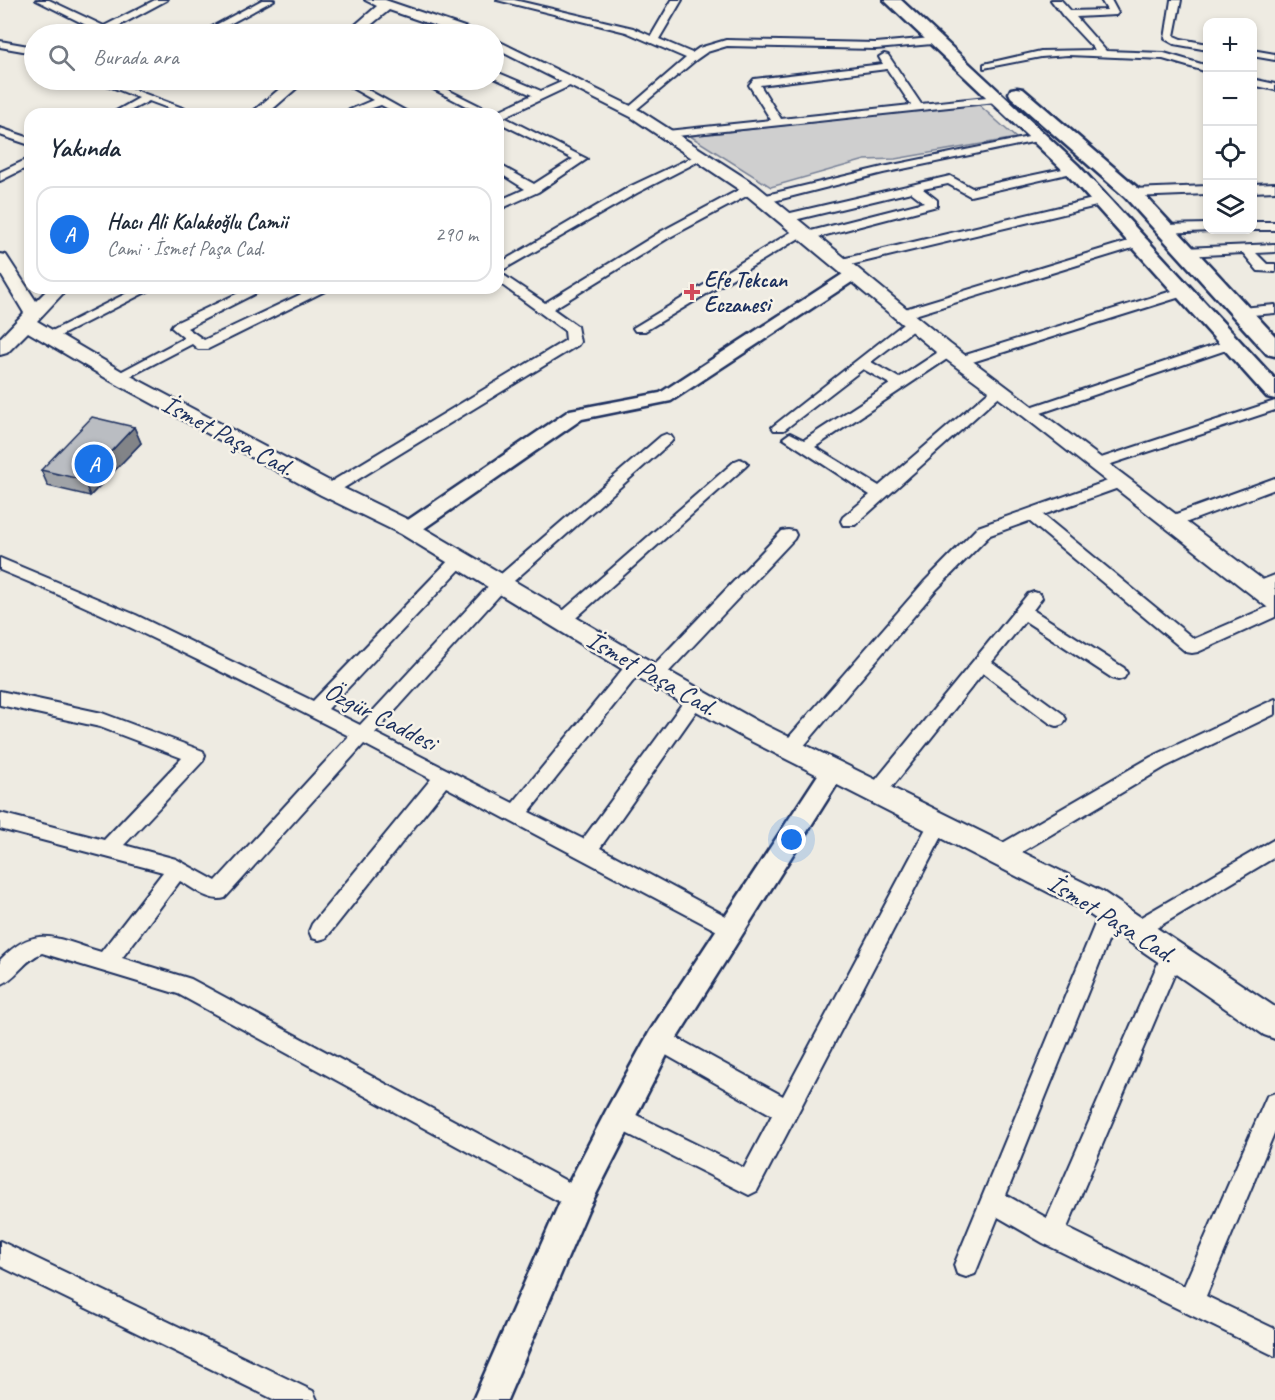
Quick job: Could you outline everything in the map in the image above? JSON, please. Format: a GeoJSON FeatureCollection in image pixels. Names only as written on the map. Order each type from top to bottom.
{"type":"FeatureCollection","features":[{"type":"Feature","properties":{"kind":"main road"},"geometry":{"type":"LineString","coordinates":[[372,0],[442,24]]}},
{"type":"Feature","properties":{"kind":"main road"},"geometry":{"type":"LineString","coordinates":[[892,0],[932,41],[1072,170],[1142,241],[1230,344],[1275,392]]}},
{"type":"Feature","properties":{"kind":"main road"},"geometry":{"type":"LineString","coordinates":[[916,0],[1132,194],[1275,349]]}},
{"type":"Feature","properties":{"kind":"main road"},"geometry":{"type":"LineString","coordinates":[[412,14],[427,5]]}},
{"type":"Feature","properties":{"kind":"main road"},"geometry":{"type":"LineString","coordinates":[[364,24],[386,6]]}},
{"type":"Feature","properties":{"kind":"main road"},"geometry":{"type":"LineString","coordinates":[[504,50],[631,111],[756,194],[954,357],[1000,389],[1171,522],[1266,584],[1275,601]]}},
{"type":"Feature","properties":{"kind":"main road"},"geometry":{"type":"LineString","coordinates":[[265,108],[287,90]]}},
{"type":"Feature","properties":{"kind":"main road"},"geometry":{"type":"LineString","coordinates":[[0,259],[30,318]]}},
{"type":"Feature","properties":{"kind":"main road"},"geometry":{"type":"LineString","coordinates":[[0,350],[53,294]]}},
{"type":"Feature","properties":{"kind":"main road","name":"İsmet Paşa Cad."},"geometry":{"type":"LineString","coordinates":[[30,318],[49,336],[118,377],[329,490],[409,529],[696,698],[833,771],[1093,900],[1272,1020]]}},
{"type":"Feature","properties":{"kind":"street"},"geometry":{"type":"LineString","coordinates":[[41,0],[91,24]]}},
{"type":"Feature","properties":{"kind":"street"},"geometry":{"type":"LineString","coordinates":[[116,24],[162,0]]}},
{"type":"Feature","properties":{"kind":"street"},"geometry":{"type":"LineString","coordinates":[[223,24],[269,0]]}},
{"type":"Feature","properties":{"kind":"street"},"geometry":{"type":"LineString","coordinates":[[502,0],[597,20],[654,39],[693,57]]}},
{"type":"Feature","properties":{"kind":"street"},"geometry":{"type":"LineString","coordinates":[[654,39],[677,0]]}},
{"type":"Feature","properties":{"kind":"street"},"geometry":{"type":"LineString","coordinates":[[1056,0],[1066,14],[1104,54]]}},
{"type":"Feature","properties":{"kind":"street"},"geometry":{"type":"LineString","coordinates":[[1066,14],[1113,13],[1106,0]]}},
{"type":"Feature","properties":{"kind":"street"},"geometry":{"type":"LineString","coordinates":[[1176,0],[1169,37],[1178,42],[1203,46]]}},
{"type":"Feature","properties":{"kind":"street"},"geometry":{"type":"LineString","coordinates":[[631,111],[693,57],[703,50],[726,43],[876,46],[932,41]]}},
{"type":"Feature","properties":{"kind":"street"},"geometry":{"type":"LineString","coordinates":[[0,44],[24,48]]}},
{"type":"Feature","properties":{"kind":"street"},"geometry":{"type":"LineString","coordinates":[[876,46],[917,106]]}},
{"type":"Feature","properties":{"kind":"street"},"geometry":{"type":"LineString","coordinates":[[988,66],[1041,54],[1104,54],[1164,56],[1203,68]]}},
{"type":"Feature","properties":{"kind":"street"},"geometry":{"type":"LineString","coordinates":[[1257,54],[1275,57]]}},
{"type":"Feature","properties":{"kind":"street"},"geometry":{"type":"LineString","coordinates":[[778,122],[754,85],[758,81],[890,66]]}},
{"type":"Feature","properties":{"kind":"street"},"geometry":{"type":"LineString","coordinates":[[504,79],[540,95]]}},
{"type":"Feature","properties":{"kind":"street"},"geometry":{"type":"LineString","coordinates":[[504,114],[572,81]]}},
{"type":"Feature","properties":{"kind":"street"},"geometry":{"type":"LineString","coordinates":[[1257,83],[1275,87]]}},
{"type":"Feature","properties":{"kind":"street"},"geometry":{"type":"LineString","coordinates":[[126,90],[176,108]]}},
{"type":"Feature","properties":{"kind":"street"},"geometry":{"type":"LineString","coordinates":[[361,90],[394,108]]}},
{"type":"Feature","properties":{"kind":"street"},"geometry":{"type":"LineString","coordinates":[[441,90],[478,108]]}},
{"type":"Feature","properties":{"kind":"street"},"geometry":{"type":"LineString","coordinates":[[128,108],[147,98]]}},
{"type":"Feature","properties":{"kind":"street"},"geometry":{"type":"LineString","coordinates":[[667,134],[996,99]]}},
{"type":"Feature","properties":{"kind":"street"},"geometry":{"type":"LineString","coordinates":[[362,108],[381,101]]}},
{"type":"Feature","properties":{"kind":"street"},"geometry":{"type":"LineString","coordinates":[[504,120],[581,159],[534,189],[504,203]]}},
{"type":"Feature","properties":{"kind":"street"},"geometry":{"type":"LineString","coordinates":[[0,131],[24,140]]}},
{"type":"Feature","properties":{"kind":"street"},"geometry":{"type":"LineString","coordinates":[[546,308],[666,234],[756,194],[1038,138]]}},
{"type":"Feature","properties":{"kind":"street"},"geometry":{"type":"LineString","coordinates":[[504,265],[633,190],[701,156]]}},
{"type":"Feature","properties":{"kind":"street"},"geometry":{"type":"LineString","coordinates":[[0,177],[24,164]]}},
{"type":"Feature","properties":{"kind":"street"},"geometry":{"type":"LineString","coordinates":[[786,218],[896,190],[950,180],[970,192],[1072,170]]}},
{"type":"Feature","properties":{"kind":"street"},"geometry":{"type":"LineString","coordinates":[[504,171],[534,189]]}},
{"type":"Feature","properties":{"kind":"street"},"geometry":{"type":"LineString","coordinates":[[640,328],[805,233],[933,203],[913,188]]}},
{"type":"Feature","properties":{"kind":"street"},"geometry":{"type":"LineString","coordinates":[[1257,188],[1275,188]]}},
{"type":"Feature","properties":{"kind":"street"},"geometry":{"type":"LineString","coordinates":[[1132,194],[1203,190]]}},
{"type":"Feature","properties":{"kind":"street"},"geometry":{"type":"LineString","coordinates":[[409,529],[576,414],[665,397],[847,269],[1101,201]]}},
{"type":"Feature","properties":{"kind":"street"},"geometry":{"type":"LineString","coordinates":[[1257,226],[1275,226]]}},
{"type":"Feature","properties":{"kind":"street"},"geometry":{"type":"LineString","coordinates":[[1163,229],[1203,228]]}},
{"type":"Feature","properties":{"kind":"street"},"geometry":{"type":"LineString","coordinates":[[779,426],[862,363],[906,319],[1142,241]]}},
{"type":"Feature","properties":{"kind":"street"},"geometry":{"type":"LineString","coordinates":[[1184,252],[1275,248]]}},
{"type":"Feature","properties":{"kind":"street"},"geometry":{"type":"LineString","coordinates":[[1246,250],[1263,268],[1275,268]]}},
{"type":"Feature","properties":{"kind":"street"},"geometry":{"type":"LineString","coordinates":[[329,490],[573,342],[572,328],[504,280]]}},
{"type":"Feature","properties":{"kind":"street"},"geometry":{"type":"LineString","coordinates":[[804,447],[900,384],[954,357],[1185,291]]}},
{"type":"Feature","properties":{"kind":"street"},"geometry":{"type":"LineString","coordinates":[[49,336],[129,294]]}},
{"type":"Feature","properties":{"kind":"street"},"geometry":{"type":"LineString","coordinates":[[247,294],[178,327],[203,346],[311,294]]}},
{"type":"Feature","properties":{"kind":"street"},"geometry":{"type":"LineString","coordinates":[[1241,312],[1275,309]]}},
{"type":"Feature","properties":{"kind":"street"},"geometry":{"type":"LineString","coordinates":[[118,377],[192,339]]}},
{"type":"Feature","properties":{"kind":"street"},"geometry":{"type":"LineString","coordinates":[[1030,412],[1230,344]]}},
{"type":"Feature","properties":{"kind":"street"},"geometry":{"type":"LineString","coordinates":[[862,363],[900,384]]}},
{"type":"Feature","properties":{"kind":"street"},"geometry":{"type":"LineString","coordinates":[[849,521],[1000,389]]}},
{"type":"Feature","properties":{"kind":"street"},"geometry":{"type":"LineString","coordinates":[[1097,464],[1275,405]]}},
{"type":"Feature","properties":{"kind":"street"},"geometry":{"type":"LineString","coordinates":[[790,438],[880,494]]}},
{"type":"Feature","properties":{"kind":"street"},"geometry":{"type":"LineString","coordinates":[[0,821],[177,869],[218,892],[500,584],[666,439]]}},
{"type":"Feature","properties":{"kind":"street"},"geometry":{"type":"LineString","coordinates":[[562,621],[740,464]]}},
{"type":"Feature","properties":{"kind":"street"},"geometry":{"type":"LineString","coordinates":[[790,749],[930,586],[984,531],[1119,482]]}},
{"type":"Feature","properties":{"kind":"street"},"geometry":{"type":"LineString","coordinates":[[1171,522],[1275,483]]}},
{"type":"Feature","properties":{"kind":"street"},"geometry":{"type":"LineString","coordinates":[[1031,514],[1192,647],[1275,610]]}},
{"type":"Feature","properties":{"kind":"street"},"geometry":{"type":"LineString","coordinates":[[517,813],[645,670],[788,535]]}},
{"type":"Feature","properties":{"kind":"street"},"geometry":{"type":"LineString","coordinates":[[315,711],[460,560]]}},
{"type":"Feature","properties":{"kind":"street","name":"Özgür Caddesi"},"geometry":{"type":"LineString","coordinates":[[0,564],[44,581],[189,648],[517,813],[732,929]]}},
{"type":"Feature","properties":{"kind":"street"},"geometry":{"type":"LineString","coordinates":[[877,792],[1029,605],[1118,673]]}},
{"type":"Feature","properties":{"kind":"street"},"geometry":{"type":"LineString","coordinates":[[982,663],[1057,719]]}},
{"type":"Feature","properties":{"kind":"street"},"geometry":{"type":"LineString","coordinates":[[0,698],[102,720],[196,756],[108,849]]}},
{"type":"Feature","properties":{"kind":"street"},"geometry":{"type":"LineString","coordinates":[[587,850],[696,698]]}},
{"type":"Feature","properties":{"kind":"street"},"geometry":{"type":"LineString","coordinates":[[1001,854],[1158,762],[1275,706]]}},
{"type":"Feature","properties":{"kind":"street"},"geometry":{"type":"LineString","coordinates":[[490,1400],[577,1199],[618,1117],[660,1040],[833,771]]}},
{"type":"Feature","properties":{"kind":"street"},"geometry":{"type":"LineString","coordinates":[[319,931],[444,776]]}},
{"type":"Feature","properties":{"kind":"street"},"geometry":{"type":"LineString","coordinates":[[618,1117],[749,1183],[939,823]]}},
{"type":"Feature","properties":{"kind":"street"},"geometry":{"type":"LineString","coordinates":[[1136,930],[1275,847]]}},
{"type":"Feature","properties":{"kind":"street"},"geometry":{"type":"LineString","coordinates":[[106,962],[177,869]]}},
{"type":"Feature","properties":{"kind":"street"},"geometry":{"type":"LineString","coordinates":[[966,1265],[1110,912]]}},
{"type":"Feature","properties":{"kind":"street"},"geometry":{"type":"LineString","coordinates":[[0,975],[23,951],[42,944],[183,986],[577,1199]]}},
{"type":"Feature","properties":{"kind":"street"},"geometry":{"type":"LineString","coordinates":[[1052,1234],[1172,954]]}},
{"type":"Feature","properties":{"kind":"street"},"geometry":{"type":"LineString","coordinates":[[660,1040],[787,1111]]}},
{"type":"Feature","properties":{"kind":"street"},"geometry":{"type":"LineString","coordinates":[[1191,1300],[1275,1104]]}},
{"type":"Feature","properties":{"kind":"street"},"geometry":{"type":"LineString","coordinates":[[993,1201],[1052,1234],[1275,1342]]}},
{"type":"Feature","properties":{"kind":"street"},"geometry":{"type":"LineString","coordinates":[[0,1253],[304,1400]]}},
{"type":"Feature","properties":{"kind":"shaded area"},"geometry":{"type":"Polygon","coordinates":[[[978,104],[1016,138],[895,159],[865,160],[771,187],[690,136],[978,104]]]}},
{"type":"Feature","properties":{"kind":"building"},"geometry":{"type":"Polygon","coordinates":[[[92,417],[134,427],[84,480],[41,470],[92,417]]]}},
{"type":"Feature","properties":{"kind":"place","name":"Efe Tekcan Eczanesi"},"geometry":{"type":"Point","coordinates":[692,292]}},
{"type":"Feature","properties":{"kind":"place","name":"Hacı Ali Kalakoğlu Camii"},"geometry":{"type":"Point","coordinates":[94,464]}}]}
